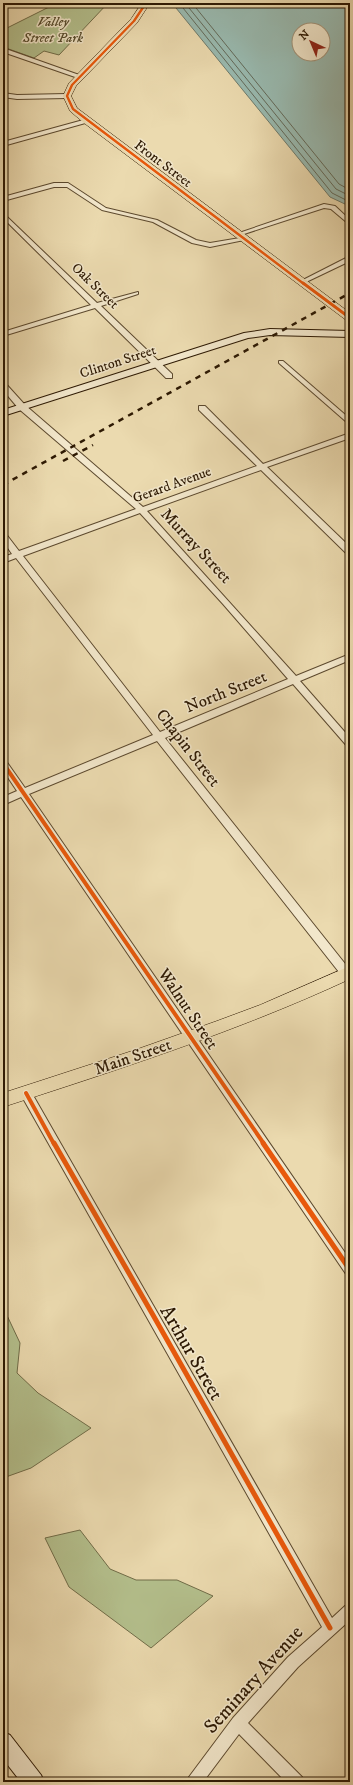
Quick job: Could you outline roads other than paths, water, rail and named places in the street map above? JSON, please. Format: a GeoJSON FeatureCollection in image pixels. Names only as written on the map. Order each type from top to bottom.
{"type":"FeatureCollection","features":[{"type":"Feature","properties":{"kind":"main road"},"geometry":{"type":"LineString","coordinates":[[67,96],[72,85],[134,21],[146,3]]}},
{"type":"Feature","properties":{"kind":"main road","name":"Front Street"},"geometry":{"type":"LineString","coordinates":[[67,96],[73,109],[87,121],[350,318]]}},
{"type":"Feature","properties":{"kind":"main road","name":"Main Street"},"geometry":{"type":"LineString","coordinates":[[3,1100],[245,1018],[349,975]]}},
{"type":"Feature","properties":{"kind":"street"},"geometry":{"type":"LineString","coordinates":[[3,50],[80,77]]}},
{"type":"Feature","properties":{"kind":"street"},"geometry":{"type":"LineString","coordinates":[[3,95],[17,97],[67,96]]}},
{"type":"Feature","properties":{"kind":"street"},"geometry":{"type":"LineString","coordinates":[[3,144],[87,121]]}},
{"type":"Feature","properties":{"kind":"street"},"geometry":{"type":"LineString","coordinates":[[3,199],[54,185],[68,185],[104,209],[155,221],[194,242],[210,245],[242,237],[288,218],[327,205],[332,207],[350,223]]}},
{"type":"Feature","properties":{"kind":"street","name":"Oak Street"},"geometry":{"type":"LineString","coordinates":[[3,215],[170,376]]}},
{"type":"Feature","properties":{"kind":"street"},"geometry":{"type":"LineString","coordinates":[[302,282],[348,259]]}},
{"type":"Feature","properties":{"kind":"street"},"geometry":{"type":"LineString","coordinates":[[3,334],[136,293]]}},
{"type":"Feature","properties":{"kind":"street","name":"Clinton Street"},"geometry":{"type":"LineString","coordinates":[[3,413],[240,337],[265,332],[350,334]]}},
{"type":"Feature","properties":{"kind":"street"},"geometry":{"type":"LineString","coordinates":[[281,362],[350,423]]}},
{"type":"Feature","properties":{"kind":"street","name":"Murray Street"},"geometry":{"type":"LineString","coordinates":[[3,386],[22,407],[141,509],[226,602],[350,744]]}},
{"type":"Feature","properties":{"kind":"street"},"geometry":{"type":"LineString","coordinates":[[202,408],[350,552]]}},
{"type":"Feature","properties":{"kind":"street","name":"Gerard Avenue"},"geometry":{"type":"LineString","coordinates":[[3,560],[141,509],[350,435]]}},
{"type":"Feature","properties":{"kind":"street","name":"Chapin Street"},"geometry":{"type":"LineString","coordinates":[[3,536],[159,737],[349,975]]}},
{"type":"Feature","properties":{"kind":"street","name":"North Street"},"geometry":{"type":"LineString","coordinates":[[3,800],[350,657]]}},
{"type":"Feature","properties":{"kind":"street","name":"Walnut Street"},"geometry":{"type":"LineString","coordinates":[[3,763],[350,1270]]}},
{"type":"Feature","properties":{"kind":"street","name":"Arthur Street"},"geometry":{"type":"LineString","coordinates":[[26,1093],[330,1628]]}},
{"type":"Feature","properties":{"kind":"street","name":"Seminary Avenue"},"geometry":{"type":"LineString","coordinates":[[194,1782],[238,1723],[293,1662],[350,1611]]}},
{"type":"Feature","properties":{"kind":"street"},"geometry":{"type":"LineString","coordinates":[[238,1723],[297,1782]]}},
{"type":"Feature","properties":{"kind":"street"},"geometry":{"type":"LineString","coordinates":[[3,1742],[34,1782]]}},
{"type":"Feature","properties":{"kind":"water"},"geometry":{"type":"Polygon","coordinates":[[[345,3],[350,13],[350,208],[330,197],[176,8],[176,6],[169,4],[345,3]]]}},
{"type":"Feature","properties":{"kind":"railway"},"geometry":{"type":"LineString","coordinates":[[3,485],[350,293]]}},
{"type":"Feature","properties":{"kind":"railway"},"geometry":{"type":"LineString","coordinates":[[63,461],[93,445]]}},
{"type":"Feature","properties":{"kind":"park label","name":"Valley Street Park"},"geometry":{"type":"Point","coordinates":[53,30]}}]}
